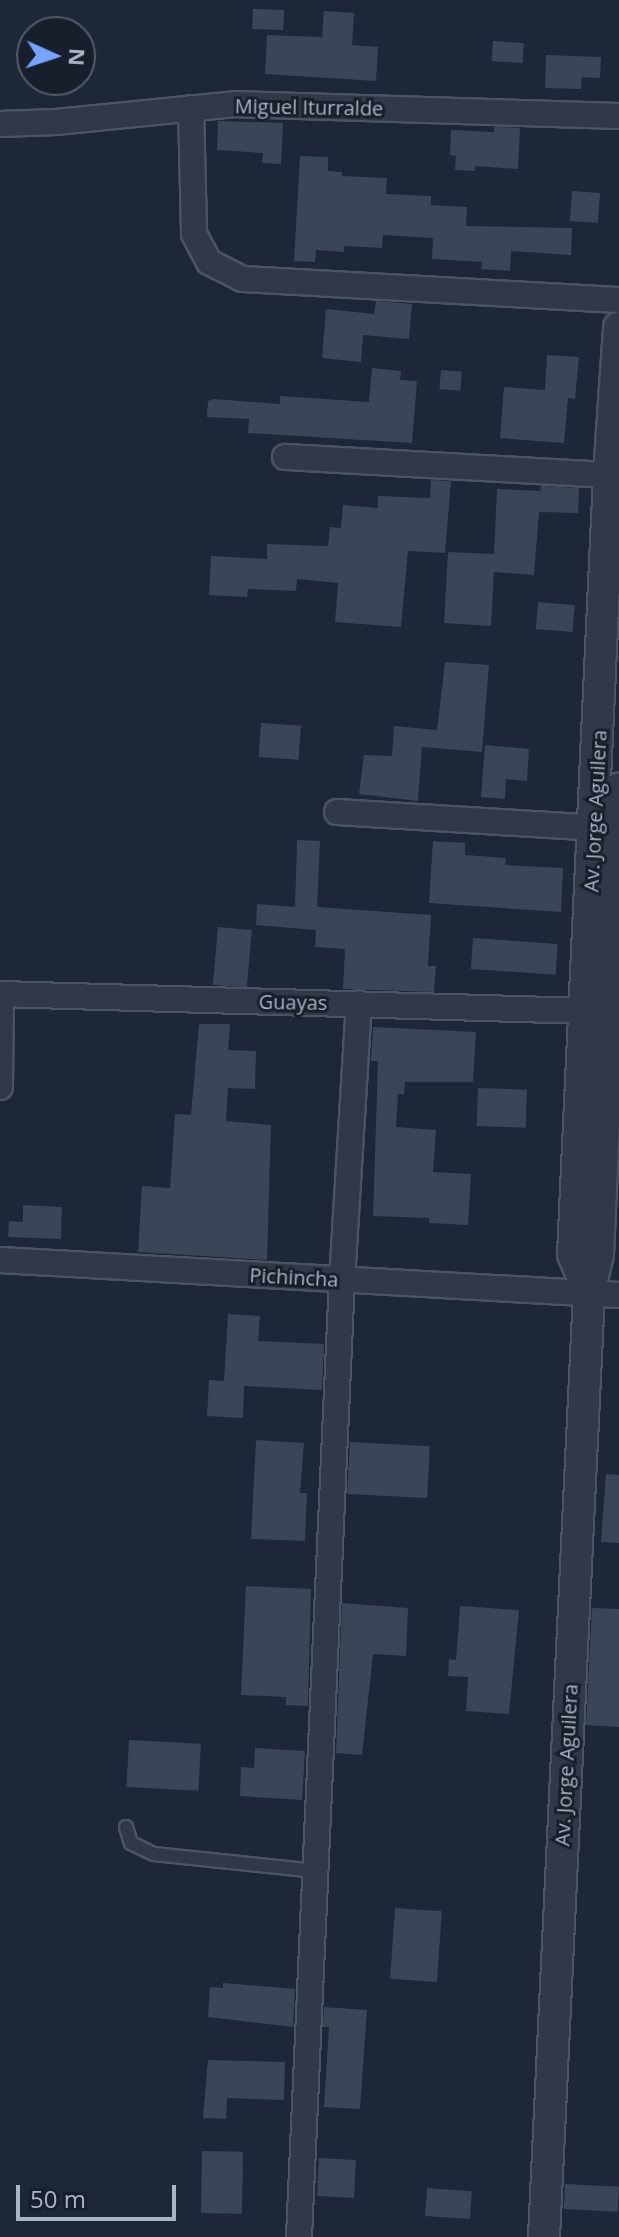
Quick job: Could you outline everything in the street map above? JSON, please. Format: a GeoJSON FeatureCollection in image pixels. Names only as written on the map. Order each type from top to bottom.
{"type":"FeatureCollection","features":[{"type":"Feature","properties":{"kind":"street","name":"Miguel Iturralde"},"geometry":{"type":"LineString","coordinates":[[0,124],[235,104],[619,116]]}},
{"type":"Feature","properties":{"kind":"street"},"geometry":{"type":"LineString","coordinates":[[191,108],[194,234],[209,262],[242,279],[619,300]]}},
{"type":"Feature","properties":{"kind":"street","name":"Av. Jorge Aguilera"},"geometry":{"type":"LineString","coordinates":[[544,2237],[589,1293],[573,1254],[605,1015],[610,834],[609,475],[619,327]]}},
{"type":"Feature","properties":{"kind":"street"},"geometry":{"type":"LineString","coordinates":[[285,457],[609,475]]}},
{"type":"Feature","properties":{"kind":"street","name":"Av. Jorge Aguilera"},"geometry":{"type":"LineString","coordinates":[[610,834],[619,788]]}},
{"type":"Feature","properties":{"kind":"street"},"geometry":{"type":"LineString","coordinates":[[337,812],[610,834]]}},
{"type":"Feature","properties":{"kind":"street"},"geometry":{"type":"LineString","coordinates":[[0,1087],[1,994]]}},
{"type":"Feature","properties":{"kind":"street","name":"Guayas"},"geometry":{"type":"LineString","coordinates":[[1,994],[359,1004],[605,1015]]}},
{"type":"Feature","properties":{"kind":"street"},"geometry":{"type":"LineString","coordinates":[[299,2237],[342,1280],[359,1004]]}},
{"type":"Feature","properties":{"kind":"street","name":"Pichincha"},"geometry":{"type":"LineString","coordinates":[[0,1260],[619,1295]]}},
{"type":"Feature","properties":{"kind":"lane"},"geometry":{"type":"LineString","coordinates":[[126,1827],[131,1843],[154,1854],[316,1871]]}},
{"type":"Feature","properties":{"kind":"building"},"geometry":{"type":"Polygon","coordinates":[[[253,9],[284,10],[283,30],[252,29],[253,9]]]}},
{"type":"Feature","properties":{"kind":"building"},"geometry":{"type":"Polygon","coordinates":[[[324,11],[354,13],[352,45],[378,47],[376,81],[265,74],[267,35],[322,37],[324,11]]]}},
{"type":"Feature","properties":{"kind":"building"},"geometry":{"type":"Polygon","coordinates":[[[493,41],[524,43],[523,63],[492,61],[493,41]]]}},
{"type":"Feature","properties":{"kind":"building"},"geometry":{"type":"Polygon","coordinates":[[[546,55],[601,57],[600,78],[582,77],[581,89],[545,88],[546,55]]]}},
{"type":"Feature","properties":{"kind":"building"},"geometry":{"type":"Polygon","coordinates":[[[218,121],[283,123],[281,164],[262,163],[263,153],[217,150],[218,121]]]}},
{"type":"Feature","properties":{"kind":"building"},"geometry":{"type":"Polygon","coordinates":[[[494,127],[520,128],[518,169],[475,166],[475,171],[455,170],[456,156],[450,155],[451,130],[494,132],[494,127]]]}},
{"type":"Feature","properties":{"kind":"building"},"geometry":{"type":"Polygon","coordinates":[[[300,156],[328,157],[328,171],[342,172],[342,176],[387,178],[386,194],[431,196],[431,205],[467,207],[466,226],[572,228],[571,255],[511,251],[510,271],[481,269],[482,262],[432,259],[433,238],[383,235],[382,248],[344,246],[344,252],[316,250],[315,262],[294,261],[300,156]]]}},
{"type":"Feature","properties":{"kind":"building"},"geometry":{"type":"Polygon","coordinates":[[[572,191],[600,193],[598,223],[570,221],[572,191]]]}},
{"type":"Feature","properties":{"kind":"building"},"geometry":{"type":"Polygon","coordinates":[[[376,301],[412,304],[409,339],[363,335],[361,362],[322,358],[326,309],[374,314],[376,301]]]}},
{"type":"Feature","properties":{"kind":"building"},"geometry":{"type":"Polygon","coordinates":[[[547,355],[579,357],[575,399],[568,398],[564,443],[500,438],[504,387],[545,390],[547,355]]]}},
{"type":"Feature","properties":{"kind":"building"},"geometry":{"type":"Polygon","coordinates":[[[372,368],[401,371],[400,380],[417,381],[412,443],[248,433],[249,419],[207,417],[208,401],[214,399],[280,404],[280,396],[369,402],[372,368]]]}},
{"type":"Feature","properties":{"kind":"building"},"geometry":{"type":"Polygon","coordinates":[[[441,370],[462,372],[460,391],[439,389],[441,370]]]}},
{"type":"Feature","properties":{"kind":"building"},"geometry":{"type":"Polygon","coordinates":[[[431,480],[451,481],[445,553],[408,551],[401,627],[335,622],[338,583],[297,579],[296,591],[248,589],[247,597],[209,595],[211,556],[267,559],[267,544],[328,546],[330,527],[341,528],[343,505],[378,508],[378,496],[430,498],[431,480]]]}},
{"type":"Feature","properties":{"kind":"building"},"geometry":{"type":"Polygon","coordinates":[[[541,486],[579,488],[578,513],[539,512],[534,575],[494,572],[491,626],[444,623],[448,552],[494,554],[497,489],[540,491],[541,486]]]}},
{"type":"Feature","properties":{"kind":"building"},"geometry":{"type":"Polygon","coordinates":[[[538,602],[575,605],[573,632],[536,629],[538,602]]]}},
{"type":"Feature","properties":{"kind":"building"},"geometry":{"type":"Polygon","coordinates":[[[445,662],[489,665],[482,752],[422,747],[418,801],[359,794],[364,755],[392,756],[394,726],[437,730],[445,662]]]}},
{"type":"Feature","properties":{"kind":"building"},"geometry":{"type":"Polygon","coordinates":[[[261,723],[301,726],[299,760],[259,757],[261,723]]]}},
{"type":"Feature","properties":{"kind":"building"},"geometry":{"type":"Polygon","coordinates":[[[485,745],[529,749],[527,781],[506,779],[505,799],[481,797],[485,745]]]}},
{"type":"Feature","properties":{"kind":"building"},"geometry":{"type":"Polygon","coordinates":[[[297,840],[320,841],[317,907],[431,915],[428,966],[436,966],[434,992],[343,989],[345,949],[315,947],[316,930],[256,925],[257,904],[295,907],[297,840]]]}},
{"type":"Feature","properties":{"kind":"building"},"geometry":{"type":"Polygon","coordinates":[[[433,841],[465,843],[465,855],[506,858],[505,865],[563,868],[561,912],[429,903],[433,841]]]}},
{"type":"Feature","properties":{"kind":"building"},"geometry":{"type":"Polygon","coordinates":[[[218,927],[252,930],[247,988],[213,985],[218,927]]]}},
{"type":"Feature","properties":{"kind":"building"},"geometry":{"type":"Polygon","coordinates":[[[473,938],[558,944],[556,975],[471,969],[473,938]]]}},
{"type":"Feature","properties":{"kind":"building"},"geometry":{"type":"Polygon","coordinates":[[[199,1024],[230,1024],[228,1050],[256,1051],[255,1089],[228,1088],[226,1121],[271,1125],[267,1260],[138,1252],[142,1186],[170,1188],[175,1114],[191,1115],[199,1024]]]}},
{"type":"Feature","properties":{"kind":"building"},"geometry":{"type":"Polygon","coordinates":[[[373,1027],[476,1032],[473,1082],[405,1082],[404,1094],[398,1094],[396,1127],[436,1130],[433,1172],[471,1174],[468,1225],[429,1223],[429,1218],[373,1216],[378,1061],[371,1061],[373,1027]]]}},
{"type":"Feature","properties":{"kind":"building"},"geometry":{"type":"Polygon","coordinates":[[[478,1088],[527,1090],[526,1128],[477,1126],[478,1088]]]}},
{"type":"Feature","properties":{"kind":"building"},"geometry":{"type":"Polygon","coordinates":[[[23,1205],[62,1207],[61,1239],[8,1237],[9,1221],[23,1222],[23,1205]]]}},
{"type":"Feature","properties":{"kind":"building"},"geometry":{"type":"Polygon","coordinates":[[[228,1314],[260,1316],[258,1341],[324,1344],[322,1390],[244,1386],[243,1418],[207,1416],[209,1380],[224,1381],[228,1314]]]}},
{"type":"Feature","properties":{"kind":"building"},"geometry":{"type":"Polygon","coordinates":[[[256,1440],[304,1443],[300,1493],[307,1493],[305,1541],[251,1539],[256,1440]]]}},
{"type":"Feature","properties":{"kind":"building"},"geometry":{"type":"Polygon","coordinates":[[[350,1442],[430,1446],[427,1498],[347,1494],[350,1442]]]}},
{"type":"Feature","properties":{"kind":"building"},"geometry":{"type":"Polygon","coordinates":[[[606,1474],[619,1475],[619,1543],[601,1542],[606,1474]]]}},
{"type":"Feature","properties":{"kind":"building"},"geometry":{"type":"Polygon","coordinates":[[[246,1586],[311,1589],[308,1706],[286,1705],[286,1697],[241,1695],[246,1586]]]}},
{"type":"Feature","properties":{"kind":"building"},"geometry":{"type":"Polygon","coordinates":[[[342,1603],[408,1608],[406,1656],[373,1654],[362,1755],[336,1753],[342,1603]]]}},
{"type":"Feature","properties":{"kind":"building"},"geometry":{"type":"Polygon","coordinates":[[[460,1606],[519,1610],[509,1714],[466,1711],[468,1677],[448,1676],[449,1659],[456,1660],[460,1606]]]}},
{"type":"Feature","properties":{"kind":"building"},"geometry":{"type":"Polygon","coordinates":[[[592,1608],[619,1609],[619,1727],[586,1725],[592,1608]]]}},
{"type":"Feature","properties":{"kind":"building"},"geometry":{"type":"Polygon","coordinates":[[[129,1740],[201,1744],[198,1791],[127,1787],[129,1740]]]}},
{"type":"Feature","properties":{"kind":"building"},"geometry":{"type":"Polygon","coordinates":[[[255,1748],[305,1751],[302,1800],[240,1796],[241,1767],[254,1768],[255,1748]]]}},
{"type":"Feature","properties":{"kind":"building"},"geometry":{"type":"Polygon","coordinates":[[[395,1908],[442,1911],[437,1982],[390,1979],[395,1908]]]}},
{"type":"Feature","properties":{"kind":"building"},"geometry":{"type":"Polygon","coordinates":[[[223,1983],[295,1989],[293,2027],[208,2017],[210,1987],[223,1988],[223,1983]]]}},
{"type":"Feature","properties":{"kind":"building"},"geometry":{"type":"Polygon","coordinates":[[[324,2007],[367,2010],[360,2109],[324,2107],[329,2027],[323,2027],[324,2007]]]}},
{"type":"Feature","properties":{"kind":"building"},"geometry":{"type":"Polygon","coordinates":[[[208,2060],[285,2062],[284,2100],[227,2098],[226,2119],[203,2118],[208,2060]]]}},
{"type":"Feature","properties":{"kind":"building"},"geometry":{"type":"Polygon","coordinates":[[[202,2151],[243,2152],[242,2214],[201,2213],[202,2151]]]}},
{"type":"Feature","properties":{"kind":"building"},"geometry":{"type":"Polygon","coordinates":[[[319,2158],[356,2160],[354,2198],[317,2196],[319,2158]]]}},
{"type":"Feature","properties":{"kind":"building"},"geometry":{"type":"Polygon","coordinates":[[[565,2184],[619,2187],[618,2212],[564,2209],[565,2184]]]}},
{"type":"Feature","properties":{"kind":"building"},"geometry":{"type":"Polygon","coordinates":[[[427,2188],[472,2191],[470,2219],[425,2216],[427,2188]]]}}]}
